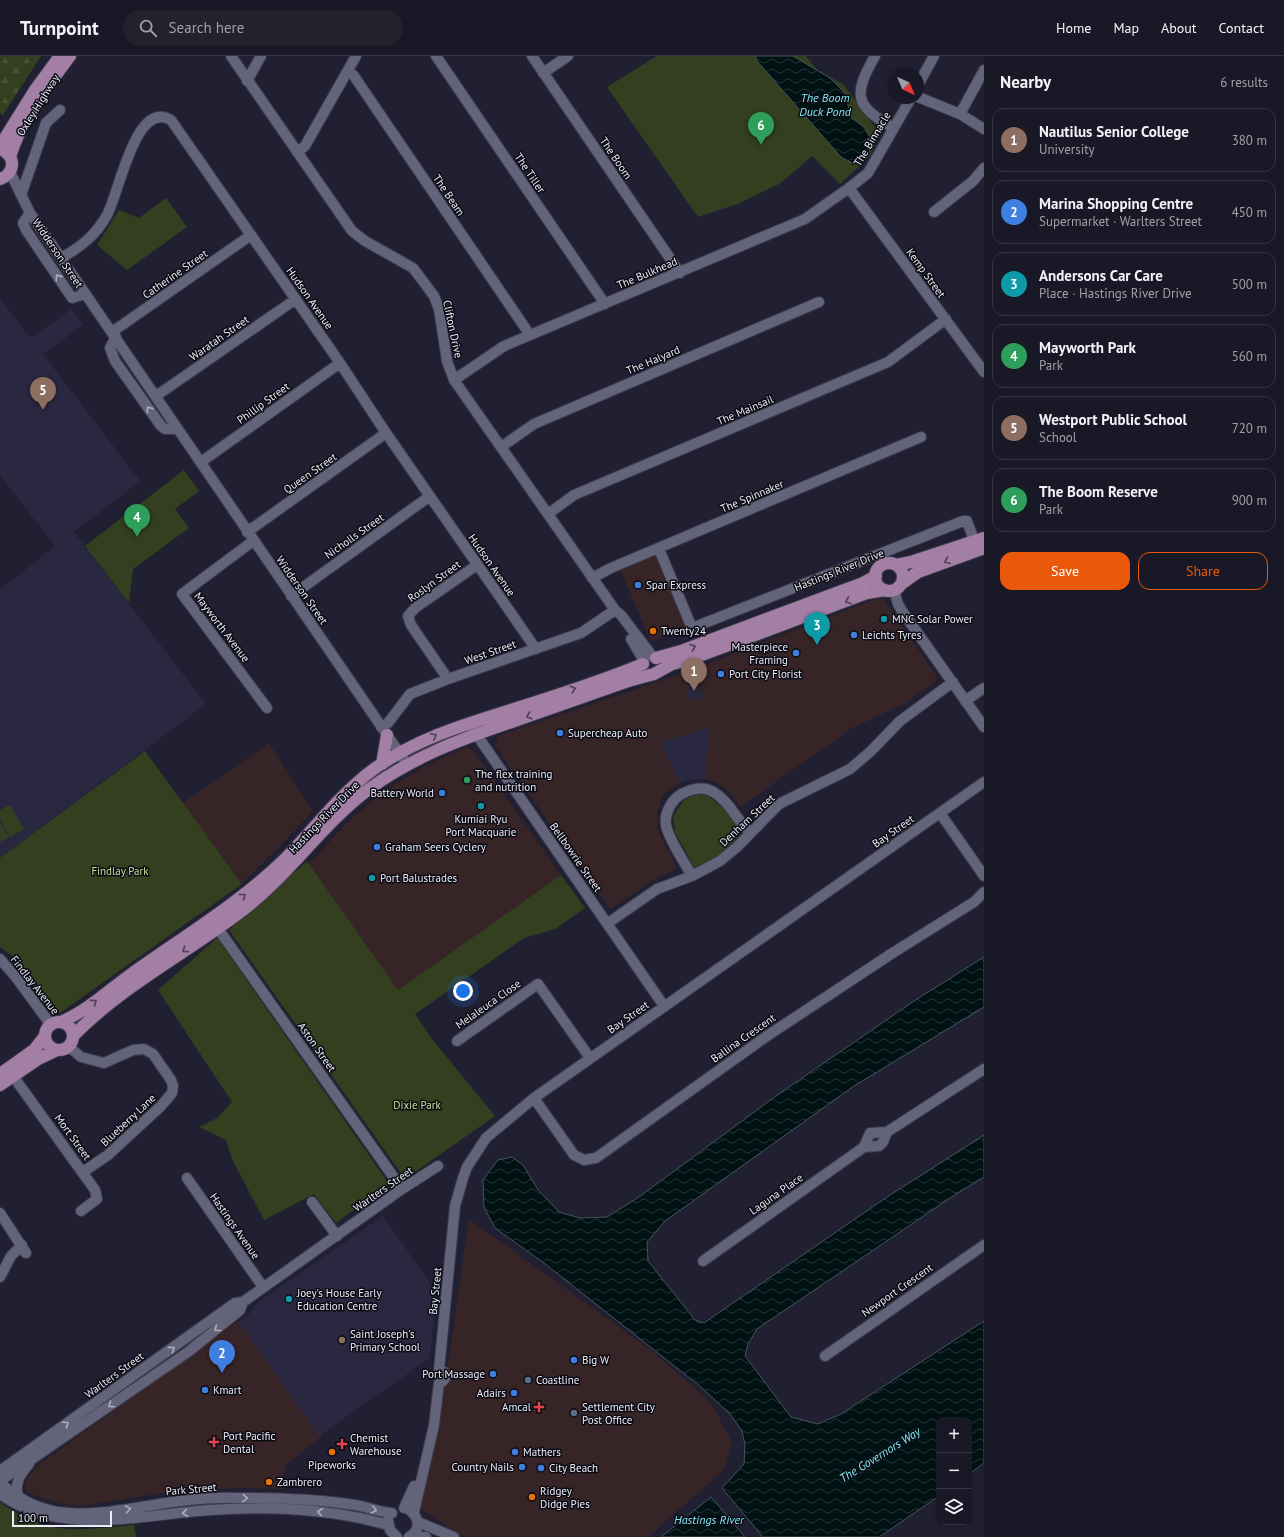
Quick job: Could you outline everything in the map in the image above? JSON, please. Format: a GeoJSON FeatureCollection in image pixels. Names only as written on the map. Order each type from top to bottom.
{"type":"FeatureCollection","features":[{"type":"Feature","properties":{"kind":"main road","name":"Oxley Highway"},"geometry":{"type":"LineString","coordinates":[[0,146],[34,90],[60,56]]}},
{"type":"Feature","properties":{"kind":"main road","name":"Oxley Highway"},"geometry":{"type":"LineString","coordinates":[[4,176],[12,164],[5,153],[31,112],[70,56]]}},
{"type":"Feature","properties":{"kind":"main road","name":"Hastings River Drive"},"geometry":{"type":"LineString","coordinates":[[896,565],[911,562],[979,539]]}},
{"type":"Feature","properties":{"kind":"main road","name":"Hastings River Drive"},"geometry":{"type":"LineString","coordinates":[[56,1023],[83,1011],[179,941],[245,909],[284,874],[347,808],[368,790],[407,764],[452,742],[655,672],[867,594],[894,588],[918,572],[984,548]]}},
{"type":"Feature","properties":{"kind":"main road"},"geometry":{"type":"LineString","coordinates":[[892,564],[896,565],[903,576],[894,588],[878,585],[876,576],[883,565],[892,564]]}},
{"type":"Feature","properties":{"kind":"main road","name":"Hastings River Drive"},"geometry":{"type":"LineString","coordinates":[[0,1085],[66,1044],[89,1020],[215,924],[287,857],[341,798],[358,782],[400,753],[437,734],[526,705],[649,660],[696,646],[863,583],[876,576]]}},
{"type":"Feature","properties":{"kind":"main road"},"geometry":{"type":"LineString","coordinates":[[649,660],[660,664],[655,672],[644,670],[649,660]]}},
{"type":"Feature","properties":{"kind":"main road"},"geometry":{"type":"LineString","coordinates":[[382,764],[384,731]]}},
{"type":"Feature","properties":{"kind":"main road"},"geometry":{"type":"LineString","coordinates":[[0,1074],[28,1054],[56,1023],[71,1028],[66,1044],[48,1045],[45,1036]]}},
{"type":"Feature","properties":{"kind":"street","name":"Clifton Drive"},"geometry":{"type":"LineString","coordinates":[[231,56],[352,231],[365,241],[413,268],[434,296],[439,309],[447,361],[454,380],[615,610],[616,618],[649,660]]}},
{"type":"Feature","properties":{"kind":"street"},"geometry":{"type":"LineString","coordinates":[[247,81],[261,56]]}},
{"type":"Feature","properties":{"kind":"street"},"geometry":{"type":"LineString","coordinates":[[297,152],[305,146],[356,56]]}},
{"type":"Feature","properties":{"kind":"street","name":"The Tiller"},"geometry":{"type":"LineString","coordinates":[[436,56],[605,304]]}},
{"type":"Feature","properties":{"kind":"street","name":"The Boom"},"geometry":{"type":"LineString","coordinates":[[532,56],[680,273]]}},
{"type":"Feature","properties":{"kind":"street"},"geometry":{"type":"LineString","coordinates":[[543,73],[568,56]]}},
{"type":"Feature","properties":{"kind":"street"},"geometry":{"type":"LineString","coordinates":[[875,56],[862,79],[861,98],[863,105],[868,111],[893,128]]}},
{"type":"Feature","properties":{"kind":"street"},"geometry":{"type":"LineString","coordinates":[[924,74],[934,56]]}},
{"type":"Feature","properties":{"kind":"street","name":"The Beam"},"geometry":{"type":"LineString","coordinates":[[348,70],[354,76],[530,335]]}},
{"type":"Feature","properties":{"kind":"street"},"geometry":{"type":"LineString","coordinates":[[960,114],[984,70]]}},
{"type":"Feature","properties":{"kind":"street"},"geometry":{"type":"LineString","coordinates":[[924,99],[960,114],[984,129]]}},
{"type":"Feature","properties":{"kind":"street","name":"The Binnacle"},"geometry":{"type":"LineString","coordinates":[[849,188],[868,173],[907,104]]}},
{"type":"Feature","properties":{"kind":"street"},"geometry":{"type":"LineString","coordinates":[[19,191],[46,123],[60,110]]}},
{"type":"Feature","properties":{"kind":"street","name":"Hudson Avenue"},"geometry":{"type":"LineString","coordinates":[[61,258],[81,246],[96,233],[108,214],[136,140],[147,122],[155,117],[163,116],[176,127],[536,649]]}},
{"type":"Feature","properties":{"kind":"street"},"geometry":{"type":"LineString","coordinates":[[934,212],[973,181],[984,168]]}},
{"type":"Feature","properties":{"kind":"street","name":"Widderson Street"},"geometry":{"type":"LineString","coordinates":[[4,176],[19,191],[30,213],[407,764]]}},
{"type":"Feature","properties":{"kind":"street","name":"The Bulkhead"},"geometry":{"type":"LineString","coordinates":[[454,380],[504,346],[805,219],[849,188]]}},
{"type":"Feature","properties":{"kind":"street","name":"Kemp Street"},"geometry":{"type":"LineString","coordinates":[[849,188],[984,372]]}},
{"type":"Feature","properties":{"kind":"street","name":"Widderson Street"},"geometry":{"type":"LineString","coordinates":[[30,213],[23,223],[26,230],[72,298],[85,294]]}},
{"type":"Feature","properties":{"kind":"street","name":"Catherine Street"},"geometry":{"type":"LineString","coordinates":[[114,334],[251,235]]}},
{"type":"Feature","properties":{"kind":"street","name":"Waratah Street"},"geometry":{"type":"LineString","coordinates":[[156,396],[296,299]]}},
{"type":"Feature","properties":{"kind":"street","name":"The Halyard"},"geometry":{"type":"LineString","coordinates":[[501,447],[534,424],[819,302]]}},
{"type":"Feature","properties":{"kind":"street","name":"The Mainsail"},"geometry":{"type":"LineString","coordinates":[[548,514],[574,495],[888,362],[946,319]]}},
{"type":"Feature","properties":{"kind":"street"},"geometry":{"type":"LineString","coordinates":[[114,334],[110,348],[115,361],[161,426],[165,429],[178,429]]}},
{"type":"Feature","properties":{"kind":"street","name":"Phillip Street"},"geometry":{"type":"LineString","coordinates":[[201,462],[340,363]]}},
{"type":"Feature","properties":{"kind":"street","name":"Queen Street"},"geometry":{"type":"LineString","coordinates":[[250,536],[386,433]]}},
{"type":"Feature","properties":{"kind":"street","name":"The Spinnaker"},"geometry":{"type":"LineString","coordinates":[[592,578],[611,568],[921,437]]}},
{"type":"Feature","properties":{"kind":"street","name":"Nicholls Street"},"geometry":{"type":"LineString","coordinates":[[291,596],[430,496]]}},
{"type":"Feature","properties":{"kind":"street","name":"Hastings River Drive"},"geometry":{"type":"LineString","coordinates":[[659,549],[692,628],[963,521],[967,521],[979,539]]}},
{"type":"Feature","properties":{"kind":"street","name":"Mayworth Avenue"},"geometry":{"type":"LineString","coordinates":[[250,536],[182,594],[267,708]]}},
{"type":"Feature","properties":{"kind":"street","name":"Roslyn Street"},"geometry":{"type":"LineString","coordinates":[[448,679],[411,625],[408,616],[414,608],[477,565]]}},
{"type":"Feature","properties":{"kind":"street"},"geometry":{"type":"LineString","coordinates":[[894,588],[898,604],[902,611],[984,728]]}},
{"type":"Feature","properties":{"kind":"street","name":"West Street"},"geometry":{"type":"LineString","coordinates":[[384,731],[388,723],[410,694],[448,679],[581,633],[615,610]]}},
{"type":"Feature","properties":{"kind":"street","name":"Denham Street"},"geometry":{"type":"LineString","coordinates":[[608,923],[657,889],[692,876],[720,861],[737,847],[779,804],[850,768],[870,752],[900,721],[952,682]]}},
{"type":"Feature","properties":{"kind":"street"},"geometry":{"type":"LineString","coordinates":[[965,701],[984,688]]}},
{"type":"Feature","properties":{"kind":"street","name":"Bellbowrie Street"},"geometry":{"type":"LineString","coordinates":[[470,722],[476,734],[664,1006]]}},
{"type":"Feature","properties":{"kind":"street","name":"Bay Street"},"geometry":{"type":"LineString","coordinates":[[410,1536],[416,1532],[416,1517],[435,1419],[438,1386],[433,1378],[434,1373],[439,1370],[455,1206],[467,1167],[486,1138],[504,1121],[534,1098],[984,782]]}},
{"type":"Feature","properties":{"kind":"street"},"geometry":{"type":"LineString","coordinates":[[692,876],[667,828],[666,813],[679,794],[703,788],[715,793],[723,800],[750,832]]}},
{"type":"Feature","properties":{"kind":"street"},"geometry":{"type":"LineString","coordinates":[[940,813],[984,876]]}},
{"type":"Feature","properties":{"kind":"street","name":"Ballina Crescent"},"geometry":{"type":"LineString","coordinates":[[534,1098],[574,1155],[584,1160],[596,1158],[767,1036],[890,954],[974,902],[984,892]]}},
{"type":"Feature","properties":{"kind":"street","name":"Aston Street"},"geometry":{"type":"LineString","coordinates":[[215,924],[402,1189]]}},
{"type":"Feature","properties":{"kind":"street","name":"Findlay Avenue"},"geometry":{"type":"LineString","coordinates":[[0,959],[56,1023]]}},
{"type":"Feature","properties":{"kind":"street","name":"Melaleuca Close"},"geometry":{"type":"LineString","coordinates":[[457,1041],[538,984],[590,1058]]}},
{"type":"Feature","properties":{"kind":"street","name":"Blueberry Lane"},"geometry":{"type":"LineString","coordinates":[[66,1044],[81,1057],[104,1063],[133,1050],[144,1049],[153,1054],[173,1086],[172,1093],[161,1106],[108,1155],[83,1172]]}},
{"type":"Feature","properties":{"kind":"street","name":"Laguna Place"},"geometry":{"type":"LineString","coordinates":[[703,1262],[864,1147],[870,1133],[887,1132],[984,1069]]}},
{"type":"Feature","properties":{"kind":"street","name":"Mort Street"},"geometry":{"type":"LineString","coordinates":[[13,1076],[95,1190],[97,1199],[81,1211]]}},
{"type":"Feature","properties":{"kind":"street","name":"Laguna Place"},"geometry":{"type":"LineString","coordinates":[[864,1147],[879,1146],[883,1142],[887,1132]]}},
{"type":"Feature","properties":{"kind":"street","name":"Warlters Street"},"geometry":{"type":"LineString","coordinates":[[0,1471],[235,1303],[243,1302],[402,1189],[438,1166]]}},
{"type":"Feature","properties":{"kind":"street","name":"Hastings Avenue"},"geometry":{"type":"LineString","coordinates":[[187,1178],[263,1288]]}},
{"type":"Feature","properties":{"kind":"street"},"geometry":{"type":"LineString","coordinates":[[312,1202],[337,1236]]}},
{"type":"Feature","properties":{"kind":"street"},"geometry":{"type":"LineString","coordinates":[[0,1213],[24,1249],[11,1256],[0,1277]]}},
{"type":"Feature","properties":{"kind":"street","name":"Newport Crescent"},"geometry":{"type":"LineString","coordinates":[[825,1356],[984,1245]]}},
{"type":"Feature","properties":{"kind":"street","name":"Warlters Street"},"geometry":{"type":"LineString","coordinates":[[0,1481],[40,1452],[188,1352],[240,1310],[243,1302]]}},
{"type":"Feature","properties":{"kind":"street","name":"Bay Street"},"geometry":{"type":"LineString","coordinates":[[404,1508],[415,1483],[438,1386]]}},
{"type":"Feature","properties":{"kind":"street","name":"Warlters Street"},"geometry":{"type":"LineString","coordinates":[[18,1496],[17,1483],[23,1471],[40,1452]]}},
{"type":"Feature","properties":{"kind":"street","name":"Park Street"},"geometry":{"type":"LineString","coordinates":[[0,1481],[18,1496],[44,1508],[78,1515],[102,1514],[168,1503],[238,1498],[282,1499],[350,1504],[392,1513]]}},
{"type":"Feature","properties":{"kind":"street","name":"Park Street"},"geometry":{"type":"LineString","coordinates":[[0,1494],[12,1504],[27,1513],[44,1520],[69,1525],[93,1525],[202,1511],[239,1509],[315,1512],[358,1518],[388,1526]]}},
{"type":"Feature","properties":{"kind":"street"},"geometry":{"type":"LineString","coordinates":[[397,1537],[390,1530],[388,1520],[392,1513],[398,1509],[404,1508],[409,1509],[416,1517],[454,1537]]}},
{"type":"Feature","properties":{"kind":"street"},"geometry":{"type":"LineString","coordinates":[[410,1536],[426,1537]]}},
{"type":"Feature","properties":{"kind":"shaded area"},"geometry":{"type":"Polygon","coordinates":[[[0,299],[31,338],[72,309],[83,325],[43,354],[140,481],[74,532],[206,704],[0,858],[0,590],[55,546],[0,475],[0,299]]]}},
{"type":"Feature","properties":{"kind":"shaded area"},"geometry":{"type":"Polygon","coordinates":[[[656,554],[687,624],[686,628],[652,641],[620,569],[656,554]]]}},
{"type":"Feature","properties":{"kind":"shaded area"},"geometry":{"type":"Polygon","coordinates":[[[878,598],[883,599],[937,677],[936,681],[906,703],[852,728],[740,807],[728,791],[716,782],[703,778],[682,781],[663,795],[658,809],[657,819],[657,829],[676,866],[674,871],[653,880],[610,909],[495,746],[498,736],[689,671],[878,598]]]}},
{"type":"Feature","properties":{"kind":"shaded area"},"geometry":{"type":"Polygon","coordinates":[[[696,682],[704,696],[690,701],[685,685],[696,682]]]}},
{"type":"Feature","properties":{"kind":"shaded area"},"geometry":{"type":"Polygon","coordinates":[[[709,728],[705,779],[688,780],[680,783],[660,742],[709,728]]]}},
{"type":"Feature","properties":{"kind":"shaded area"},"geometry":{"type":"Polygon","coordinates":[[[269,743],[313,811],[242,883],[182,804],[269,743]]]}},
{"type":"Feature","properties":{"kind":"shaded area"},"geometry":{"type":"Polygon","coordinates":[[[466,747],[473,750],[561,875],[398,990],[309,864],[344,826],[369,803],[395,784],[423,767],[466,747]]]}},
{"type":"Feature","properties":{"kind":"shaded area","name":"Saint Joseph's Primary School"},"geometry":{"type":"Polygon","coordinates":[[[383,1216],[436,1292],[430,1358],[319,1436],[239,1322],[248,1316],[257,1303],[383,1216]]]}},
{"type":"Feature","properties":{"kind":"shaded area"},"geometry":{"type":"Polygon","coordinates":[[[469,1219],[652,1351],[711,1403],[732,1442],[725,1469],[648,1537],[463,1537],[420,1508],[449,1358],[469,1219]]]}},
{"type":"Feature","properties":{"kind":"shaded area"},"geometry":{"type":"Polygon","coordinates":[[[238,1321],[323,1435],[287,1464],[281,1479],[281,1489],[240,1488],[192,1490],[81,1506],[58,1503],[28,1493],[25,1487],[27,1479],[37,1466],[238,1321]]]}},
{"type":"Feature","properties":{"kind":"green space"},"geometry":{"type":"Polygon","coordinates":[[[0,56],[41,56],[3,115],[0,113],[0,56]]]}},
{"type":"Feature","properties":{"kind":"green space"},"geometry":{"type":"Polygon","coordinates":[[[657,56],[806,56],[817,70],[843,84],[880,134],[870,156],[840,184],[812,156],[781,183],[740,203],[698,217],[607,87],[657,56]]]}},
{"type":"Feature","properties":{"kind":"green space"},"geometry":{"type":"Polygon","coordinates":[[[166,198],[187,227],[127,270],[97,245],[119,210],[139,218],[166,198]]]}},
{"type":"Feature","properties":{"kind":"green space"},"geometry":{"type":"Polygon","coordinates":[[[184,470],[199,491],[175,509],[189,528],[133,569],[129,603],[85,546],[184,470]]]}},
{"type":"Feature","properties":{"kind":"green space","name":"Findlay Park"},"geometry":{"type":"Polygon","coordinates":[[[145,751],[242,884],[60,1013],[17,959],[0,947],[0,858],[145,751]]]}},
{"type":"Feature","properties":{"kind":"green space"},"geometry":{"type":"Polygon","coordinates":[[[695,795],[707,795],[724,809],[744,830],[725,851],[695,869],[675,832],[673,816],[684,800],[695,795]]]}},
{"type":"Feature","properties":{"kind":"green space"},"geometry":{"type":"Polygon","coordinates":[[[10,805],[24,829],[10,837],[0,818],[0,810],[10,805]]]}},
{"type":"Feature","properties":{"kind":"green space"},"geometry":{"type":"Polygon","coordinates":[[[0,821],[9,837],[0,842],[0,821]]]}},
{"type":"Feature","properties":{"kind":"green space","name":"Dixie Park"},"geometry":{"type":"Polygon","coordinates":[[[307,861],[398,990],[561,875],[585,908],[555,929],[524,938],[415,1014],[432,1039],[495,1116],[405,1179],[229,930],[307,861]]]}},
{"type":"Feature","properties":{"kind":"green space"},"geometry":{"type":"Polygon","coordinates":[[[217,938],[389,1184],[336,1223],[314,1194],[264,1220],[232,1159],[226,1140],[199,1127],[217,1118],[232,1102],[158,990],[217,938]]]}},
{"type":"Feature","properties":{"kind":"green space"},"geometry":{"type":"Polygon","coordinates":[[[0,1502],[33,1521],[48,1526],[79,1529],[134,1525],[136,1537],[0,1537],[0,1502]]]}},
{"type":"Feature","properties":{"kind":"water","name":"The Boom Duck Pond"},"geometry":{"type":"Polygon","coordinates":[[[755,56],[793,56],[830,78],[845,93],[851,117],[864,127],[871,139],[870,150],[863,161],[852,163],[841,157],[757,61],[755,56]]]}},
{"type":"Feature","properties":{"kind":"water","name":"The Governors Way"},"geometry":{"type":"Polygon","coordinates":[[[984,957],[984,1007],[854,1086],[665,1221],[647,1242],[648,1261],[695,1320],[704,1323],[887,1197],[984,1135],[984,1177],[956,1194],[757,1329],[748,1344],[745,1356],[791,1417],[818,1424],[841,1414],[984,1321],[984,1463],[972,1472],[972,1417],[936,1417],[936,1498],[879,1537],[763,1537],[722,1488],[744,1464],[745,1445],[742,1431],[730,1414],[701,1387],[544,1263],[495,1228],[484,1207],[483,1180],[498,1160],[512,1157],[523,1165],[538,1190],[559,1212],[580,1218],[607,1217],[639,1197],[776,1096],[914,1001],[984,957]]]}},
{"type":"Feature","properties":{"kind":"water","name":"Hastings River"},"geometry":{"type":"Polygon","coordinates":[[[711,1497],[745,1537],[661,1537],[711,1497]]]}},
{"type":"Feature","properties":{"kind":"place","name":"The Boom Reserve"},"geometry":{"type":"Point","coordinates":[761,145]}},
{"type":"Feature","properties":{"kind":"place","name":"Westport Public School"},"geometry":{"type":"Point","coordinates":[43,410]}},
{"type":"Feature","properties":{"kind":"place","name":"Mayworth Park"},"geometry":{"type":"Point","coordinates":[137,537]}},
{"type":"Feature","properties":{"kind":"place","name":"Spar Express"},"geometry":{"type":"Point","coordinates":[638,585]}},
{"type":"Feature","properties":{"kind":"place","name":"MNC Solar Power"},"geometry":{"type":"Point","coordinates":[884,619]}},
{"type":"Feature","properties":{"kind":"place","name":"Twenty24"},"geometry":{"type":"Point","coordinates":[653,631]}},
{"type":"Feature","properties":{"kind":"place","name":"Leichts Tyres"},"geometry":{"type":"Point","coordinates":[854,635]}},
{"type":"Feature","properties":{"kind":"place","name":"Andersons Car Care"},"geometry":{"type":"Point","coordinates":[817,645]}},
{"type":"Feature","properties":{"kind":"place","name":"Masterpiece Framing"},"geometry":{"type":"Point","coordinates":[796,653]}},
{"type":"Feature","properties":{"kind":"place","name":"Port City Florist"},"geometry":{"type":"Point","coordinates":[721,674]}},
{"type":"Feature","properties":{"kind":"place","name":"Nautilus Senior College"},"geometry":{"type":"Point","coordinates":[694,691]}},
{"type":"Feature","properties":{"kind":"place","name":"Supercheap Auto"},"geometry":{"type":"Point","coordinates":[560,733]}},
{"type":"Feature","properties":{"kind":"place","name":"The flex training and nutrition"},"geometry":{"type":"Point","coordinates":[467,780]}},
{"type":"Feature","properties":{"kind":"place","name":"Battery World"},"geometry":{"type":"Point","coordinates":[442,793]}},
{"type":"Feature","properties":{"kind":"place","name":"Kumiai Ryu Port Macquarie"},"geometry":{"type":"Point","coordinates":[481,806]}},
{"type":"Feature","properties":{"kind":"place","name":"Graham Seers Cyclery"},"geometry":{"type":"Point","coordinates":[377,847]}},
{"type":"Feature","properties":{"kind":"place","name":"Port Balustrades"},"geometry":{"type":"Point","coordinates":[372,878]}},
{"type":"Feature","properties":{"kind":"place","name":"Joey's House Early Education Centre"},"geometry":{"type":"Point","coordinates":[289,1299]}},
{"type":"Feature","properties":{"kind":"place","name":"Saint Joseph's Primary School"},"geometry":{"type":"Point","coordinates":[342,1340]}},
{"type":"Feature","properties":{"kind":"place","name":"Big W"},"geometry":{"type":"Point","coordinates":[574,1360]}},
{"type":"Feature","properties":{"kind":"place","name":"Marina Shopping Centre"},"geometry":{"type":"Point","coordinates":[222,1373]}},
{"type":"Feature","properties":{"kind":"place","name":"Port Massage"},"geometry":{"type":"Point","coordinates":[493,1374]}},
{"type":"Feature","properties":{"kind":"place","name":"Coastline"},"geometry":{"type":"Point","coordinates":[528,1380]}},
{"type":"Feature","properties":{"kind":"place","name":"Kmart"},"geometry":{"type":"Point","coordinates":[205,1390]}},
{"type":"Feature","properties":{"kind":"place","name":"Adairs"},"geometry":{"type":"Point","coordinates":[514,1393]}},
{"type":"Feature","properties":{"kind":"place","name":"Amcal"},"geometry":{"type":"Point","coordinates":[539,1407]}},
{"type":"Feature","properties":{"kind":"place","name":"Settlement City Post Office"},"geometry":{"type":"Point","coordinates":[574,1413]}},
{"type":"Feature","properties":{"kind":"place","name":"Port Pacific Dental"},"geometry":{"type":"Point","coordinates":[214,1442]}},
{"type":"Feature","properties":{"kind":"place","name":"Chemist Warehouse"},"geometry":{"type":"Point","coordinates":[342,1444]}},
{"type":"Feature","properties":{"kind":"place","name":"Pipeworks"},"geometry":{"type":"Point","coordinates":[332,1452]}},
{"type":"Feature","properties":{"kind":"place","name":"Mathers"},"geometry":{"type":"Point","coordinates":[515,1452]}},
{"type":"Feature","properties":{"kind":"place","name":"Country Nails"},"geometry":{"type":"Point","coordinates":[522,1467]}},
{"type":"Feature","properties":{"kind":"place","name":"City Beach"},"geometry":{"type":"Point","coordinates":[541,1468]}},
{"type":"Feature","properties":{"kind":"place","name":"Zambrero"},"geometry":{"type":"Point","coordinates":[269,1482]}},
{"type":"Feature","properties":{"kind":"place","name":"Ridgey Didge Pies"},"geometry":{"type":"Point","coordinates":[532,1497]}}]}
